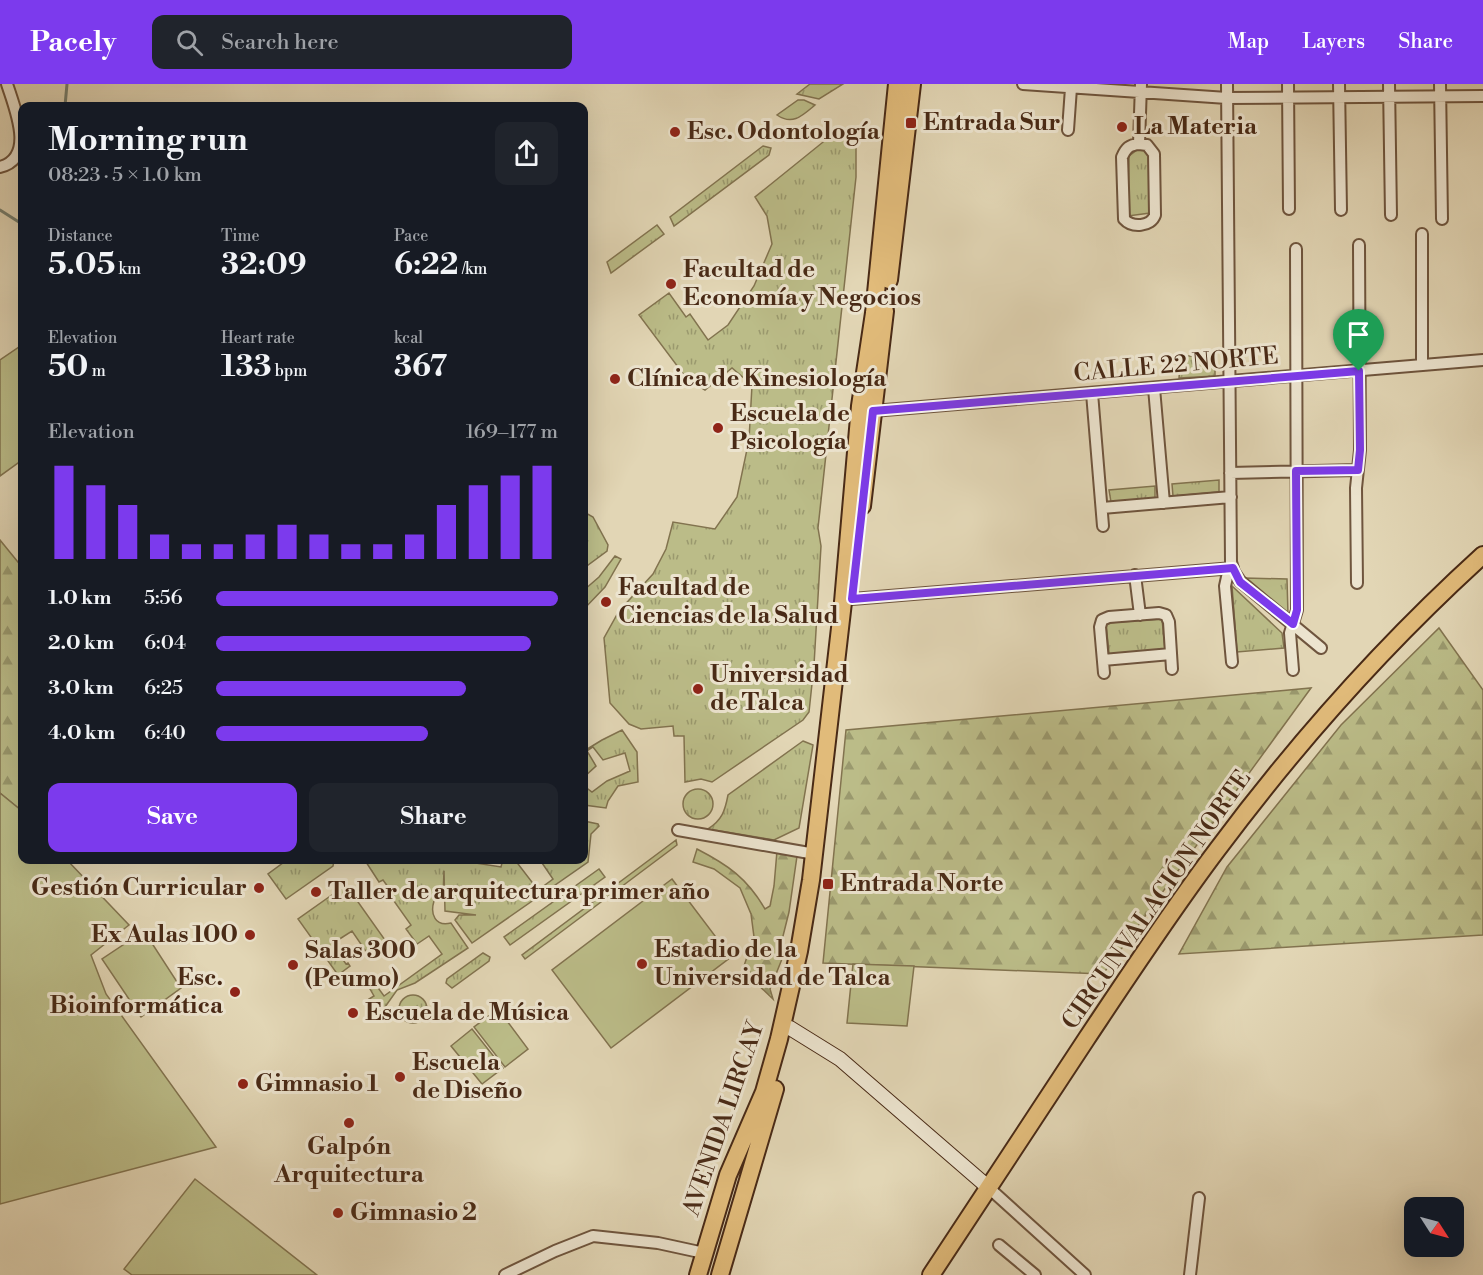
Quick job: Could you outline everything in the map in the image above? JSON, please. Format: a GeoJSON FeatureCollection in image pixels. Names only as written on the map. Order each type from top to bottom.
{"type":"FeatureCollection","features":[{"type":"Feature","properties":{"kind":"main road","name":"AVENIDA LIRCAY"},"geometry":{"type":"LineString","coordinates":[[720,1275],[772,1101],[790,1028],[821,875],[840,723],[852,599],[875,302],[897,84]]}},
{"type":"Feature","properties":{"kind":"main road","name":"AVENIDA LIRCAY"},"geometry":{"type":"LineString","coordinates":[[698,1275],[728,1175],[764,1092],[799,951],[815,854],[866,409],[912,84]]}},
{"type":"Feature","properties":{"kind":"main road","name":"CIRCUNVALACIÓN NORTE"},"geometry":{"type":"LineString","coordinates":[[931,1275],[1159,930],[1244,814],[1297,748],[1364,673],[1483,555]]}},
{"type":"Feature","properties":{"kind":"street"},"geometry":{"type":"LineString","coordinates":[[7,84],[18,131]]}},
{"type":"Feature","properties":{"kind":"street"},"geometry":{"type":"LineString","coordinates":[[1023,84],[1071,88],[1141,88],[1227,98],[1483,96]]}},
{"type":"Feature","properties":{"kind":"street"},"geometry":{"type":"LineString","coordinates":[[1227,84],[1230,473],[1233,568],[1240,582],[1321,648]]}},
{"type":"Feature","properties":{"kind":"street"},"geometry":{"type":"LineString","coordinates":[[1288,84],[1289,208]]}},
{"type":"Feature","properties":{"kind":"street"},"geometry":{"type":"LineString","coordinates":[[1339,84],[1341,210]]}},
{"type":"Feature","properties":{"kind":"street"},"geometry":{"type":"LineString","coordinates":[[1389,84],[1391,215]]}},
{"type":"Feature","properties":{"kind":"street"},"geometry":{"type":"LineString","coordinates":[[1440,84],[1442,219]]}},
{"type":"Feature","properties":{"kind":"street"},"geometry":{"type":"LineString","coordinates":[[1068,130],[1071,88]]}},
{"type":"Feature","properties":{"kind":"street"},"geometry":{"type":"LineString","coordinates":[[1139,144],[1141,88]]}},
{"type":"Feature","properties":{"kind":"street"},"geometry":{"type":"LineString","coordinates":[[1139,144],[1147,145],[1154,154],[1155,215],[1149,224],[1133,225],[1124,219],[1122,157],[1131,145],[1139,144]]}},
{"type":"Feature","properties":{"kind":"street"},"geometry":{"type":"LineString","coordinates":[[0,168],[12,163],[18,154]]}},
{"type":"Feature","properties":{"kind":"street"},"geometry":{"type":"LineString","coordinates":[[1422,234],[1422,365]]}},
{"type":"Feature","properties":{"kind":"street"},"geometry":{"type":"LineString","coordinates":[[1357,583],[1356,488],[1360,450],[1359,244]]}},
{"type":"Feature","properties":{"kind":"street"},"geometry":{"type":"LineString","coordinates":[[1293,670],[1290,633],[1297,610],[1296,249]]}},
{"type":"Feature","properties":{"kind":"street","name":"CALLE 22 NORTE"},"geometry":{"type":"LineString","coordinates":[[866,409],[1092,393],[1483,360]]}},
{"type":"Feature","properties":{"kind":"street"},"geometry":{"type":"LineString","coordinates":[[1154,388],[1164,503]]}},
{"type":"Feature","properties":{"kind":"street"},"geometry":{"type":"LineString","coordinates":[[1092,393],[1103,526]]}},
{"type":"Feature","properties":{"kind":"street"},"geometry":{"type":"LineString","coordinates":[[1230,473],[1358,470]]}},
{"type":"Feature","properties":{"kind":"street"},"geometry":{"type":"LineString","coordinates":[[1102,508],[1231,497]]}},
{"type":"Feature","properties":{"kind":"street"},"geometry":{"type":"LineString","coordinates":[[852,599],[1233,568]]}},
{"type":"Feature","properties":{"kind":"street"},"geometry":{"type":"LineString","coordinates":[[1232,662],[1225,586],[1227,577],[1233,568]]}},
{"type":"Feature","properties":{"kind":"street"},"geometry":{"type":"LineString","coordinates":[[1135,575],[1140,615]]}},
{"type":"Feature","properties":{"kind":"street"},"geometry":{"type":"LineString","coordinates":[[1104,673],[1100,627],[1102,620],[1159,613],[1166,615],[1169,622],[1172,669]]}},
{"type":"Feature","properties":{"kind":"street"},"geometry":{"type":"LineString","coordinates":[[1103,660],[1171,654]]}},
{"type":"Feature","properties":{"kind":"street"},"geometry":{"type":"LineString","coordinates":[[678,830],[815,854]]}},
{"type":"Feature","properties":{"kind":"street"},"geometry":{"type":"LineString","coordinates":[[790,1028],[840,1059],[1085,1275]]}},
{"type":"Feature","properties":{"kind":"street"},"geometry":{"type":"LineString","coordinates":[[1190,1275],[1199,1198]]}},
{"type":"Feature","properties":{"kind":"street"},"geometry":{"type":"LineString","coordinates":[[505,1275],[593,1236],[658,1243],[704,1253]]}},
{"type":"Feature","properties":{"kind":"street"},"geometry":{"type":"LineString","coordinates":[[999,1245],[1035,1275]]}},
{"type":"Feature","properties":{"kind":"street"},"geometry":{"type":"LineString","coordinates":[[1067,1275],[1074,1265]]}},
{"type":"Feature","properties":{"kind":"green space"},"geometry":{"type":"Polygon","coordinates":[[[810,84],[843,84],[819,99],[797,94],[810,84]]]}},
{"type":"Feature","properties":{"kind":"green space"},"geometry":{"type":"Polygon","coordinates":[[[798,100],[815,105],[798,118],[788,119],[777,115],[798,100]]]}},
{"type":"Feature","properties":{"kind":"green space"},"geometry":{"type":"Polygon","coordinates":[[[833,134],[856,144],[856,177],[818,528],[821,546],[809,712],[803,720],[712,782],[701,779],[685,782],[684,736],[674,736],[673,726],[641,729],[629,724],[610,703],[604,638],[619,611],[653,574],[666,549],[673,522],[715,529],[737,497],[749,440],[752,385],[732,368],[705,390],[687,379],[639,315],[669,293],[686,317],[690,314],[708,340],[728,325],[754,286],[772,244],[767,216],[755,197],[833,134]]]}},
{"type":"Feature","properties":{"kind":"green space"},"geometry":{"type":"Polygon","coordinates":[[[763,146],[771,148],[769,155],[674,226],[670,217],[763,146]]]}},
{"type":"Feature","properties":{"kind":"green space"},"geometry":{"type":"Polygon","coordinates":[[[1141,147],[1152,157],[1150,213],[1128,216],[1129,156],[1141,147]]]}},
{"type":"Feature","properties":{"kind":"green space"},"geometry":{"type":"Polygon","coordinates":[[[657,225],[664,234],[611,273],[607,262],[657,225]]]}},
{"type":"Feature","properties":{"kind":"green space"},"geometry":{"type":"Polygon","coordinates":[[[18,348],[18,463],[0,476],[0,360],[18,348]]]}},
{"type":"Feature","properties":{"kind":"green space"},"geometry":{"type":"Polygon","coordinates":[[[1181,356],[1215,356],[1215,376],[1179,378],[1181,356]]]}},
{"type":"Feature","properties":{"kind":"green space"},"geometry":{"type":"Polygon","coordinates":[[[1219,480],[1219,492],[1173,496],[1172,484],[1219,480]]]}},
{"type":"Feature","properties":{"kind":"green space"},"geometry":{"type":"Polygon","coordinates":[[[1155,486],[1155,499],[1111,502],[1109,490],[1155,486]]]}},
{"type":"Feature","properties":{"kind":"green space"},"geometry":{"type":"Polygon","coordinates":[[[588,514],[593,517],[608,545],[607,551],[588,565],[588,514]]]}},
{"type":"Feature","properties":{"kind":"green space"},"geometry":{"type":"Polygon","coordinates":[[[0,540],[18,562],[18,808],[0,793],[0,540]]]}},
{"type":"Feature","properties":{"kind":"green space"},"geometry":{"type":"Polygon","coordinates":[[[615,556],[621,559],[605,587],[588,605],[588,587],[599,577],[615,556]]]}},
{"type":"Feature","properties":{"kind":"green space"},"geometry":{"type":"Polygon","coordinates":[[[1245,578],[1287,579],[1288,615],[1245,578]]]}},
{"type":"Feature","properties":{"kind":"green space"},"geometry":{"type":"Polygon","coordinates":[[[1232,586],[1282,633],[1284,648],[1237,652],[1232,586]]]}},
{"type":"Feature","properties":{"kind":"green space"},"geometry":{"type":"Polygon","coordinates":[[[1162,619],[1165,649],[1109,654],[1106,623],[1162,619]]]}},
{"type":"Feature","properties":{"kind":"green space"},"geometry":{"type":"Polygon","coordinates":[[[1439,628],[1483,690],[1483,935],[1179,954],[1227,867],[1341,725],[1439,628]]]}},
{"type":"Feature","properties":{"kind":"green space"},"geometry":{"type":"Polygon","coordinates":[[[1311,688],[1103,974],[823,963],[846,730],[1311,688]]]}},
{"type":"Feature","properties":{"kind":"green space"},"geometry":{"type":"Polygon","coordinates":[[[622,730],[637,752],[638,782],[618,786],[606,808],[588,806],[588,789],[592,792],[607,781],[630,771],[625,753],[603,760],[593,747],[588,750],[602,740],[622,730]]]}},
{"type":"Feature","properties":{"kind":"green space"},"geometry":{"type":"Polygon","coordinates":[[[803,741],[813,745],[799,828],[774,840],[708,829],[722,815],[728,795],[803,741]]]}},
{"type":"Feature","properties":{"kind":"green space"},"geometry":{"type":"Polygon","coordinates":[[[588,753],[596,766],[588,773],[588,753]]]}},
{"type":"Feature","properties":{"kind":"green space"},"geometry":{"type":"Polygon","coordinates":[[[698,789],[708,794],[713,804],[708,814],[698,819],[688,814],[683,804],[688,794],[698,789]]]}},
{"type":"Feature","properties":{"kind":"green space"},"geometry":{"type":"Polygon","coordinates":[[[0,793],[18,808],[18,864],[71,864],[129,925],[91,955],[106,994],[216,1147],[0,1204],[0,793]]]}},
{"type":"Feature","properties":{"kind":"green space"},"geometry":{"type":"Polygon","coordinates":[[[588,822],[599,826],[591,834],[588,862],[588,822]]]}},
{"type":"Feature","properties":{"kind":"green space"},"geometry":{"type":"Polygon","coordinates":[[[676,840],[677,845],[525,959],[522,955],[676,840]]]}},
{"type":"Feature","properties":{"kind":"green space"},"geometry":{"type":"Polygon","coordinates":[[[697,849],[736,873],[765,909],[770,906],[777,851],[797,856],[789,912],[780,948],[782,959],[770,989],[773,999],[754,981],[738,983],[754,937],[751,914],[740,888],[714,869],[693,862],[697,849]]]}},
{"type":"Feature","properties":{"kind":"green space"},"geometry":{"type":"Polygon","coordinates":[[[282,864],[333,864],[286,899],[268,874],[282,864]]]}},
{"type":"Feature","properties":{"kind":"green space"},"geometry":{"type":"Polygon","coordinates":[[[367,864],[482,864],[501,867],[502,864],[518,864],[538,890],[553,879],[543,864],[585,864],[472,943],[455,920],[459,915],[476,915],[445,911],[444,871],[443,895],[434,901],[433,915],[441,923],[451,923],[468,948],[415,983],[397,990],[385,1007],[386,1013],[381,1016],[369,999],[374,996],[370,989],[376,985],[384,996],[442,954],[429,936],[417,944],[406,929],[411,925],[389,894],[391,891],[383,880],[379,882],[367,864]]]}},
{"type":"Feature","properties":{"kind":"green space"},"geometry":{"type":"Polygon","coordinates":[[[599,869],[605,877],[510,945],[504,937],[599,869]]]}},
{"type":"Feature","properties":{"kind":"green space","name":"Estadio de la Universidad de Talca"},"geometry":{"type":"Polygon","coordinates":[[[672,879],[731,957],[611,1048],[552,970],[672,879]]]}},
{"type":"Feature","properties":{"kind":"green space"},"geometry":{"type":"Polygon","coordinates":[[[346,885],[385,940],[367,953],[352,931],[338,940],[335,938],[336,942],[331,949],[334,953],[337,951],[350,966],[338,975],[298,919],[346,885]]]}},
{"type":"Feature","properties":{"kind":"green space"},"geometry":{"type":"Polygon","coordinates":[[[144,931],[181,988],[141,1017],[102,959],[144,931]]]}},
{"type":"Feature","properties":{"kind":"green space"},"geometry":{"type":"Polygon","coordinates":[[[483,953],[490,957],[489,961],[452,988],[446,983],[447,979],[483,953]]]}},
{"type":"Feature","properties":{"kind":"green space"},"geometry":{"type":"Polygon","coordinates":[[[853,964],[914,966],[907,1026],[847,1023],[853,964]]]}},
{"type":"Feature","properties":{"kind":"green space"},"geometry":{"type":"Polygon","coordinates":[[[413,995],[423,999],[427,1009],[423,1019],[413,1023],[403,1019],[399,1009],[403,999],[413,995]]]}},
{"type":"Feature","properties":{"kind":"green space"},"geometry":{"type":"Polygon","coordinates":[[[498,1009],[528,1049],[505,1067],[474,1027],[498,1009]]]}},
{"type":"Feature","properties":{"kind":"green space"},"geometry":{"type":"Polygon","coordinates":[[[472,1029],[503,1068],[482,1084],[451,1046],[472,1029]]]}},
{"type":"Feature","properties":{"kind":"green space"},"geometry":{"type":"Polygon","coordinates":[[[195,1179],[317,1275],[132,1275],[124,1269],[195,1179]]]}},
{"type":"Feature","properties":{"kind":"waterway"},"geometry":{"type":"LineString","coordinates":[[65,102],[67,84]]}},
{"type":"Feature","properties":{"kind":"waterway"},"geometry":{"type":"LineString","coordinates":[[0,210],[18,221]]}},
{"type":"Feature","properties":{"kind":"place","name":"Entrada Sur"},"geometry":{"type":"Point","coordinates":[911,123]}},
{"type":"Feature","properties":{"kind":"place","name":"La Materia"},"geometry":{"type":"Point","coordinates":[1122,127]}},
{"type":"Feature","properties":{"kind":"place","name":"Esc. Odontología"},"geometry":{"type":"Point","coordinates":[675,132]}},
{"type":"Feature","properties":{"kind":"place","name":"Facultad de Economía y Negocios"},"geometry":{"type":"Point","coordinates":[671,284]}},
{"type":"Feature","properties":{"kind":"place","name":"Clínica de Kinesiología"},"geometry":{"type":"Point","coordinates":[615,379]}},
{"type":"Feature","properties":{"kind":"place","name":"Escuela de Psicología"},"geometry":{"type":"Point","coordinates":[718,428]}},
{"type":"Feature","properties":{"kind":"place","name":"Facultad de Ciencias de la Salud"},"geometry":{"type":"Point","coordinates":[606,602]}},
{"type":"Feature","properties":{"kind":"place","name":"Universidad de Talca"},"geometry":{"type":"Point","coordinates":[698,689]}},
{"type":"Feature","properties":{"kind":"place","name":"Entrada Norte"},"geometry":{"type":"Point","coordinates":[828,884]}},
{"type":"Feature","properties":{"kind":"place","name":"Gestión Curricular"},"geometry":{"type":"Point","coordinates":[259,888]}},
{"type":"Feature","properties":{"kind":"place","name":"Taller de arquitectura primer año"},"geometry":{"type":"Point","coordinates":[316,892]}},
{"type":"Feature","properties":{"kind":"place","name":"Ex Aulas 100"},"geometry":{"type":"Point","coordinates":[250,935]}},
{"type":"Feature","properties":{"kind":"place","name":"Estadio de la Universidad de Talca"},"geometry":{"type":"Point","coordinates":[642,964]}},
{"type":"Feature","properties":{"kind":"place","name":"Salas 300 (Peumo)"},"geometry":{"type":"Point","coordinates":[293,965]}},
{"type":"Feature","properties":{"kind":"place","name":"Esc. Bioinformática"},"geometry":{"type":"Point","coordinates":[235,992]}},
{"type":"Feature","properties":{"kind":"place","name":"Escuela de Música"},"geometry":{"type":"Point","coordinates":[353,1013]}},
{"type":"Feature","properties":{"kind":"place","name":"Escuela de Diseño"},"geometry":{"type":"Point","coordinates":[400,1077]}},
{"type":"Feature","properties":{"kind":"place","name":"Gimnasio 1"},"geometry":{"type":"Point","coordinates":[243,1084]}},
{"type":"Feature","properties":{"kind":"place","name":"Galpón Arquitectura"},"geometry":{"type":"Point","coordinates":[349,1123]}},
{"type":"Feature","properties":{"kind":"place","name":"Gimnasio 2"},"geometry":{"type":"Point","coordinates":[338,1213]}},
{"type":"Feature","properties":{"kind":"route"},"geometry":{"type":"LineString","coordinates":[[1359,371],[1358,470],[1296,471],[1297,610],[1293,624],[1240,582],[1233,568],[852,599],[873,411],[1359,371]]}}]}
